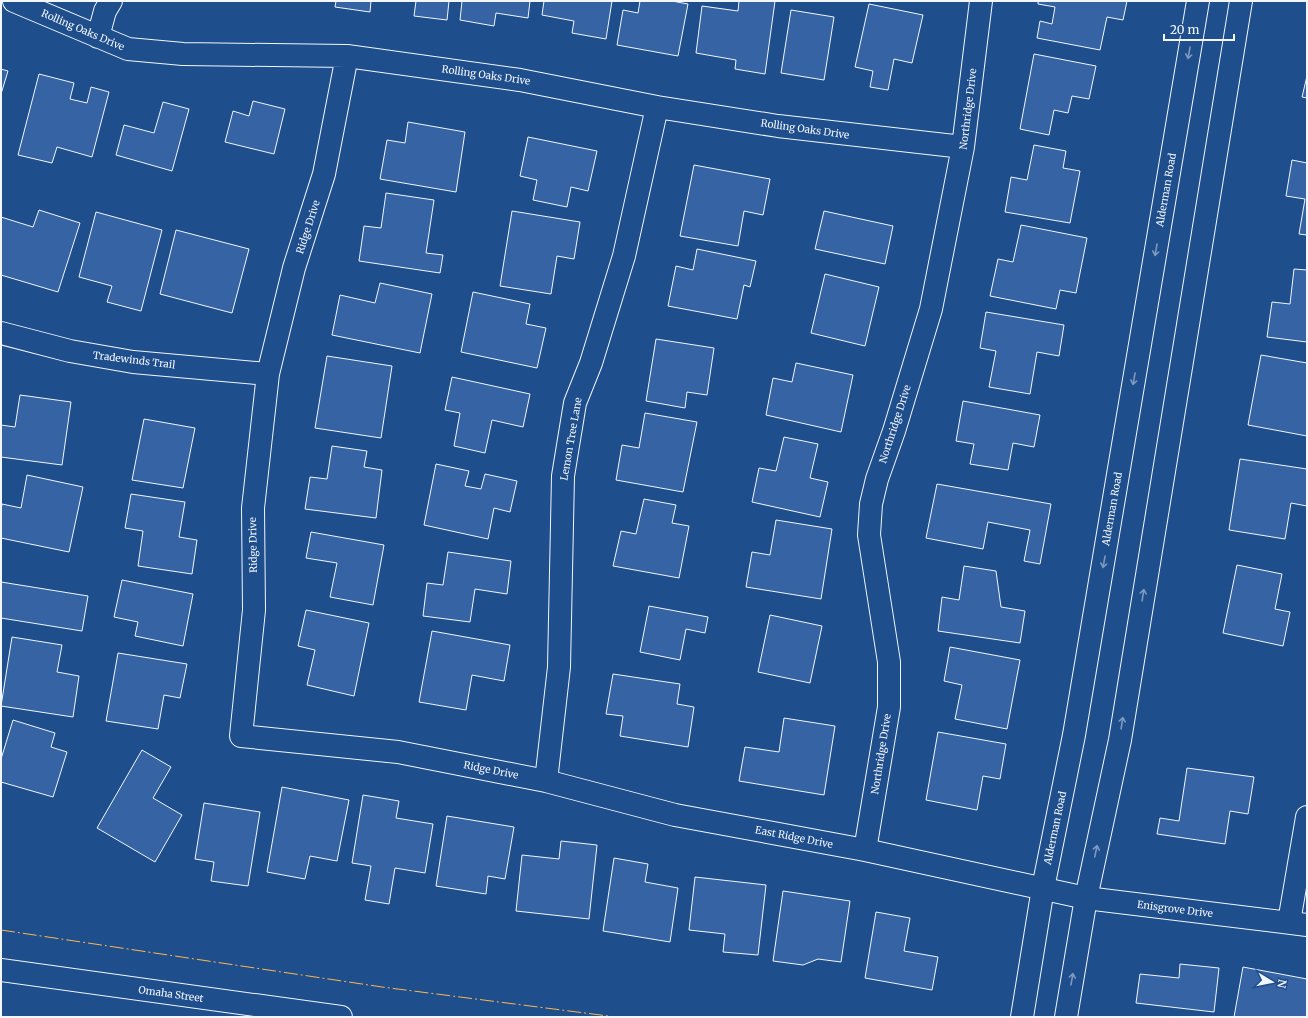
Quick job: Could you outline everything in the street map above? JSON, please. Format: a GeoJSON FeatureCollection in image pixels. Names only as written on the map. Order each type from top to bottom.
{"type":"FeatureCollection","features":[{"type":"Feature","properties":{"kind":"street","name":"Rolling Oaks Drive"},"geometry":{"type":"LineString","coordinates":[[14,1],[128,49],[183,54],[346,56],[520,80],[657,106],[793,128],[963,147]]}},
{"type":"Feature","properties":{"kind":"street"},"geometry":{"type":"LineString","coordinates":[[98,37],[105,11],[111,1]]}},
{"type":"Feature","properties":{"kind":"street","name":"Northridge Drive"},"geometry":{"type":"LineString","coordinates":[[865,850],[889,699],[890,662],[869,535],[872,504],[877,479],[894,432],[931,308],[963,147],[981,1]]}},
{"type":"Feature","properties":{"kind":"street","name":"Alderman Road"},"geometry":{"type":"LineString","coordinates":[[1022,1017],[1043,888],[1074,735],[1198,1]]}},
{"type":"Feature","properties":{"kind":"street"},"geometry":{"type":"LineString","coordinates":[[1066,1017],[1086,898],[1120,740],[1241,1]]}},
{"type":"Feature","properties":{"kind":"street","name":"Ridge Drive"},"geometry":{"type":"LineString","coordinates":[[346,56],[324,174],[294,268],[268,374],[253,508],[254,610],[241,736],[398,752],[546,781]]}},
{"type":"Feature","properties":{"kind":"street","name":"Lemon Tree Lane"},"geometry":{"type":"LineString","coordinates":[[546,781],[559,667],[562,476],[575,403],[591,363],[624,256],[657,106]]}},
{"type":"Feature","properties":{"kind":"street","name":"Tradewinds Trail"},"geometry":{"type":"LineString","coordinates":[[1,333],[70,351],[133,362],[268,374]]}},
{"type":"Feature","properties":{"kind":"street","name":"East Ridge Drive"},"geometry":{"type":"LineString","coordinates":[[546,781],[675,815],[865,850],[1043,888]]}},
{"type":"Feature","properties":{"kind":"street"},"geometry":{"type":"LineString","coordinates":[[1298,924],[1307,817]]}},
{"type":"Feature","properties":{"kind":"street","name":"Enisgrove Drive"},"geometry":{"type":"LineString","coordinates":[[1043,888],[1086,898],[1298,924]]}},
{"type":"Feature","properties":{"kind":"street","name":"Omaha Street"},"geometry":{"type":"LineString","coordinates":[[1,970],[341,1017]]}},
{"type":"Feature","properties":{"kind":"building"},"geometry":{"type":"Polygon","coordinates":[[[336,1],[371,1],[370,12],[335,7],[336,1]]]}},
{"type":"Feature","properties":{"kind":"building"},"geometry":{"type":"Polygon","coordinates":[[[416,1],[449,1],[447,20],[414,16],[416,1]]]}},
{"type":"Feature","properties":{"kind":"building"},"geometry":{"type":"Polygon","coordinates":[[[462,1],[530,1],[528,18],[496,13],[494,26],[460,20],[462,1]]]}},
{"type":"Feature","properties":{"kind":"building"},"geometry":{"type":"Polygon","coordinates":[[[544,1],[612,1],[606,39],[572,33],[574,21],[542,15],[544,1]]]}},
{"type":"Feature","properties":{"kind":"building"},"geometry":{"type":"Polygon","coordinates":[[[640,1],[672,1],[688,4],[678,56],[617,45],[623,10],[638,13],[640,1]]]}},
{"type":"Feature","properties":{"kind":"building"},"geometry":{"type":"Polygon","coordinates":[[[739,1],[775,1],[765,74],[735,69],[736,60],[696,53],[702,6],[738,11],[739,1]]]}},
{"type":"Feature","properties":{"kind":"building"},"geometry":{"type":"Polygon","coordinates":[[[1038,1],[1127,1],[1123,20],[1107,17],[1100,50],[1037,38],[1040,21],[1052,24],[1055,7],[1038,4],[1038,1]]]}},
{"type":"Feature","properties":{"kind":"building"},"geometry":{"type":"Polygon","coordinates":[[[869,4],[923,15],[912,63],[894,59],[888,90],[870,87],[873,71],[855,67],[869,4]]]}},
{"type":"Feature","properties":{"kind":"building"},"geometry":{"type":"Polygon","coordinates":[[[791,10],[834,17],[824,80],[781,73],[791,10]]]}},
{"type":"Feature","properties":{"kind":"building"},"geometry":{"type":"Polygon","coordinates":[[[1034,54],[1096,66],[1089,99],[1072,96],[1068,113],[1054,110],[1049,135],[1020,129],[1034,54]]]}},
{"type":"Feature","properties":{"kind":"building"},"geometry":{"type":"Polygon","coordinates":[[[1,69],[8,71],[1,94],[1,69]]]}},
{"type":"Feature","properties":{"kind":"building"},"geometry":{"type":"Polygon","coordinates":[[[39,74],[74,83],[70,99],[87,103],[91,87],[109,92],[92,157],[57,147],[52,163],[18,155],[39,74]]]}},
{"type":"Feature","properties":{"kind":"building"},"geometry":{"type":"Polygon","coordinates":[[[1307,76],[1307,98],[1302,97],[1307,76]]]}},
{"type":"Feature","properties":{"kind":"building"},"geometry":{"type":"Polygon","coordinates":[[[253,101],[285,109],[274,154],[225,142],[233,111],[249,116],[253,101]]]}},
{"type":"Feature","properties":{"kind":"building"},"geometry":{"type":"Polygon","coordinates":[[[163,102],[189,109],[172,171],[116,155],[124,125],[154,133],[163,102]]]}},
{"type":"Feature","properties":{"kind":"building"},"geometry":{"type":"Polygon","coordinates":[[[408,122],[465,132],[456,192],[380,179],[387,140],[405,143],[408,122]]]}},
{"type":"Feature","properties":{"kind":"building"},"geometry":{"type":"Polygon","coordinates":[[[528,137],[597,151],[588,191],[571,187],[567,207],[533,200],[537,180],[520,176],[528,137]]]}},
{"type":"Feature","properties":{"kind":"building"},"geometry":{"type":"Polygon","coordinates":[[[1034,145],[1066,151],[1063,168],[1080,171],[1070,223],[1005,212],[1011,177],[1027,180],[1034,145]]]}},
{"type":"Feature","properties":{"kind":"building"},"geometry":{"type":"Polygon","coordinates":[[[1292,160],[1307,163],[1307,235],[1299,234],[1305,199],[1286,196],[1292,160]]]}},
{"type":"Feature","properties":{"kind":"building"},"geometry":{"type":"Polygon","coordinates":[[[694,165],[770,179],[763,215],[744,211],[738,246],[680,236],[694,165]]]}},
{"type":"Feature","properties":{"kind":"building"},"geometry":{"type":"Polygon","coordinates":[[[386,193],[434,200],[426,253],[443,255],[440,273],[359,261],[364,226],[381,228],[386,193]]]}},
{"type":"Feature","properties":{"kind":"building"},"geometry":{"type":"Polygon","coordinates":[[[39,210],[80,223],[58,292],[1,275],[1,217],[33,227],[39,210]]]}},
{"type":"Feature","properties":{"kind":"building"},"geometry":{"type":"Polygon","coordinates":[[[512,211],[580,222],[574,259],[557,256],[551,294],[500,286],[512,211]]]}},
{"type":"Feature","properties":{"kind":"building"},"geometry":{"type":"Polygon","coordinates":[[[824,211],[893,226],[885,264],[815,249],[824,211]]]}},
{"type":"Feature","properties":{"kind":"building"},"geometry":{"type":"Polygon","coordinates":[[[96,212],[162,230],[141,311],[107,302],[112,286],[79,277],[96,212]]]}},
{"type":"Feature","properties":{"kind":"building"},"geometry":{"type":"Polygon","coordinates":[[[1021,225],[1087,238],[1076,293],[1060,290],[1056,309],[990,296],[998,259],[1013,262],[1021,225]]]}},
{"type":"Feature","properties":{"kind":"building"},"geometry":{"type":"Polygon","coordinates":[[[176,230],[249,249],[232,313],[160,294],[176,230]]]}},
{"type":"Feature","properties":{"kind":"building"},"geometry":{"type":"Polygon","coordinates":[[[697,249],[756,261],[750,287],[744,285],[737,319],[668,306],[676,266],[693,270],[697,249]]]}},
{"type":"Feature","properties":{"kind":"building"},"geometry":{"type":"Polygon","coordinates":[[[1294,269],[1307,270],[1307,342],[1267,337],[1272,302],[1290,304],[1294,269]]]}},
{"type":"Feature","properties":{"kind":"building"},"geometry":{"type":"Polygon","coordinates":[[[825,274],[879,287],[865,346],[811,333],[825,274]]]}},
{"type":"Feature","properties":{"kind":"building"},"geometry":{"type":"Polygon","coordinates":[[[380,283],[432,294],[420,353],[332,335],[340,295],[375,303],[380,283]]]}},
{"type":"Feature","properties":{"kind":"building"},"geometry":{"type":"Polygon","coordinates":[[[473,292],[530,304],[526,324],[546,328],[537,368],[461,352],[473,292]]]}},
{"type":"Feature","properties":{"kind":"building"},"geometry":{"type":"Polygon","coordinates":[[[986,312],[1064,325],[1059,356],[1037,352],[1030,394],[989,387],[996,351],[980,348],[986,312]]]}},
{"type":"Feature","properties":{"kind":"building"},"geometry":{"type":"Polygon","coordinates":[[[656,339],[714,348],[707,395],[687,392],[685,408],[646,401],[656,339]]]}},
{"type":"Feature","properties":{"kind":"building"},"geometry":{"type":"Polygon","coordinates":[[[1261,355],[1307,363],[1307,436],[1248,425],[1261,355]]]}},
{"type":"Feature","properties":{"kind":"building"},"geometry":{"type":"Polygon","coordinates":[[[327,356],[392,366],[381,438],[315,428],[327,356]]]}},
{"type":"Feature","properties":{"kind":"building"},"geometry":{"type":"Polygon","coordinates":[[[796,363],[853,375],[841,432],[766,415],[773,378],[792,382],[796,363]]]}},
{"type":"Feature","properties":{"kind":"building"},"geometry":{"type":"Polygon","coordinates":[[[452,377],[530,394],[523,427],[492,420],[485,453],[454,446],[460,413],[445,410],[452,377]]]}},
{"type":"Feature","properties":{"kind":"building"},"geometry":{"type":"Polygon","coordinates":[[[20,395],[71,402],[62,465],[1,457],[1,425],[15,427],[20,395]]]}},
{"type":"Feature","properties":{"kind":"building"},"geometry":{"type":"Polygon","coordinates":[[[963,401],[1040,415],[1034,447],[1013,443],[1008,470],[970,464],[974,444],[956,441],[963,401]]]}},
{"type":"Feature","properties":{"kind":"building"},"geometry":{"type":"Polygon","coordinates":[[[645,413],[697,422],[683,492],[616,480],[622,445],[639,448],[645,413]]]}},
{"type":"Feature","properties":{"kind":"building"},"geometry":{"type":"Polygon","coordinates":[[[144,419],[195,428],[183,488],[132,480],[144,419]]]}},
{"type":"Feature","properties":{"kind":"building"},"geometry":{"type":"Polygon","coordinates":[[[784,437],[818,444],[810,478],[828,482],[820,517],[752,502],[759,468],[776,471],[784,437]]]}},
{"type":"Feature","properties":{"kind":"building"},"geometry":{"type":"Polygon","coordinates":[[[332,446],[367,451],[364,467],[382,470],[376,518],[305,509],[310,477],[327,479],[332,446]]]}},
{"type":"Feature","properties":{"kind":"building"},"geometry":{"type":"Polygon","coordinates":[[[1240,459],[1307,469],[1307,506],[1291,503],[1285,539],[1229,530],[1240,459]]]}},
{"type":"Feature","properties":{"kind":"building"},"geometry":{"type":"Polygon","coordinates":[[[436,464],[469,471],[465,486],[481,489],[485,474],[517,481],[510,512],[494,508],[488,539],[424,525],[436,464]]]}},
{"type":"Feature","properties":{"kind":"building"},"geometry":{"type":"Polygon","coordinates":[[[27,475],[83,487],[69,552],[1,538],[2,504],[21,508],[27,475]]]}},
{"type":"Feature","properties":{"kind":"building"},"geometry":{"type":"Polygon","coordinates":[[[937,484],[1051,504],[1040,564],[1024,561],[1030,530],[988,522],[983,549],[926,538],[937,484]]]}},
{"type":"Feature","properties":{"kind":"building"},"geometry":{"type":"Polygon","coordinates":[[[131,494],[185,502],[179,537],[197,540],[192,574],[138,566],[143,531],[125,528],[131,494]]]}},
{"type":"Feature","properties":{"kind":"building"},"geometry":{"type":"Polygon","coordinates":[[[644,499],[676,505],[672,523],[689,526],[679,578],[613,566],[621,531],[636,534],[644,499]]]}},
{"type":"Feature","properties":{"kind":"building"},"geometry":{"type":"Polygon","coordinates":[[[776,520],[832,529],[821,599],[746,587],[752,552],[770,555],[776,520]]]}},
{"type":"Feature","properties":{"kind":"building"},"geometry":{"type":"Polygon","coordinates":[[[311,532],[384,545],[373,605],[330,597],[337,563],[306,558],[311,532]]]}},
{"type":"Feature","properties":{"kind":"building"},"geometry":{"type":"Polygon","coordinates":[[[448,552],[511,561],[507,594],[475,589],[470,622],[423,616],[427,583],[443,585],[448,552]]]}},
{"type":"Feature","properties":{"kind":"building"},"geometry":{"type":"Polygon","coordinates":[[[1237,565],[1282,574],[1275,609],[1290,612],[1283,646],[1223,633],[1237,565]]]}},
{"type":"Feature","properties":{"kind":"building"},"geometry":{"type":"Polygon","coordinates":[[[964,566],[996,571],[1001,607],[1025,611],[1020,643],[938,631],[942,597],[959,600],[964,566]]]}},
{"type":"Feature","properties":{"kind":"building"},"geometry":{"type":"Polygon","coordinates":[[[122,580],[193,594],[183,646],[135,636],[138,622],[114,617],[122,580]]]}},
{"type":"Feature","properties":{"kind":"building"},"geometry":{"type":"Polygon","coordinates":[[[1,582],[88,596],[82,631],[1,618],[1,582]]]}},
{"type":"Feature","properties":{"kind":"building"},"geometry":{"type":"Polygon","coordinates":[[[649,606],[708,617],[705,633],[686,629],[680,660],[640,652],[649,606]]]}},
{"type":"Feature","properties":{"kind":"building"},"geometry":{"type":"Polygon","coordinates":[[[306,610],[369,623],[354,696],[307,685],[315,650],[298,646],[306,610]]]}},
{"type":"Feature","properties":{"kind":"building"},"geometry":{"type":"Polygon","coordinates":[[[770,615],[822,626],[810,683],[758,672],[770,615]]]}},
{"type":"Feature","properties":{"kind":"building"},"geometry":{"type":"Polygon","coordinates":[[[432,631],[510,645],[504,681],[472,675],[466,710],[419,702],[432,631]]]}},
{"type":"Feature","properties":{"kind":"building"},"geometry":{"type":"Polygon","coordinates":[[[12,637],[62,645],[57,672],[79,676],[73,717],[1,706],[12,637]]]}},
{"type":"Feature","properties":{"kind":"building"},"geometry":{"type":"Polygon","coordinates":[[[950,647],[1020,660],[1007,729],[955,719],[962,685],[944,681],[950,647]]]}},
{"type":"Feature","properties":{"kind":"building"},"geometry":{"type":"Polygon","coordinates":[[[118,653],[187,664],[180,698],[164,695],[158,729],[106,721],[118,653]]]}},
{"type":"Feature","properties":{"kind":"building"},"geometry":{"type":"Polygon","coordinates":[[[613,674],[680,684],[677,704],[694,707],[688,747],[620,736],[623,716],[606,714],[613,674]]]}},
{"type":"Feature","properties":{"kind":"building"},"geometry":{"type":"Polygon","coordinates":[[[784,718],[835,726],[824,795],[739,781],[745,747],[779,752],[784,718]]]}},
{"type":"Feature","properties":{"kind":"building"},"geometry":{"type":"Polygon","coordinates":[[[13,720],[55,733],[51,747],[67,752],[53,797],[1,782],[1,759],[13,720]]]}},
{"type":"Feature","properties":{"kind":"building"},"geometry":{"type":"Polygon","coordinates":[[[938,732],[1006,744],[1000,779],[983,776],[977,810],[926,800],[938,732]]]}},
{"type":"Feature","properties":{"kind":"building"},"geometry":{"type":"Polygon","coordinates":[[[142,750],[171,767],[153,798],[182,815],[155,862],[97,828],[142,750]]]}},
{"type":"Feature","properties":{"kind":"building"},"geometry":{"type":"Polygon","coordinates":[[[1187,768],[1254,777],[1248,814],[1230,811],[1225,844],[1157,834],[1160,818],[1179,821],[1187,768]]]}},
{"type":"Feature","properties":{"kind":"building"},"geometry":{"type":"Polygon","coordinates":[[[282,787],[349,800],[337,861],[310,856],[305,879],[267,872],[282,787]]]}},
{"type":"Feature","properties":{"kind":"building"},"geometry":{"type":"Polygon","coordinates":[[[363,795],[399,801],[396,818],[433,824],[425,873],[395,868],[389,904],[365,900],[371,866],[352,863],[363,795]]]}},
{"type":"Feature","properties":{"kind":"building"},"geometry":{"type":"Polygon","coordinates":[[[204,803],[260,812],[248,886],[211,881],[214,862],[195,859],[204,803]]]}},
{"type":"Feature","properties":{"kind":"building"},"geometry":{"type":"Polygon","coordinates":[[[447,816],[514,827],[505,879],[488,876],[486,894],[436,886],[447,816]]]}},
{"type":"Feature","properties":{"kind":"building"},"geometry":{"type":"Polygon","coordinates":[[[561,841],[597,845],[589,919],[516,911],[522,855],[559,859],[561,841]]]}},
{"type":"Feature","properties":{"kind":"building"},"geometry":{"type":"Polygon","coordinates":[[[614,858],[648,864],[645,882],[678,888],[670,942],[603,931],[614,858]]]}},
{"type":"Feature","properties":{"kind":"building"},"geometry":{"type":"Polygon","coordinates":[[[695,877],[766,885],[758,955],[723,952],[725,934],[689,930],[695,877]]]}},
{"type":"Feature","properties":{"kind":"building"},"geometry":{"type":"Polygon","coordinates":[[[783,891],[850,901],[841,962],[818,959],[803,965],[773,961],[783,891]]]}},
{"type":"Feature","properties":{"kind":"building"},"geometry":{"type":"Polygon","coordinates":[[[876,912],[910,918],[904,951],[938,957],[932,990],[865,978],[876,912]]]}},
{"type":"Feature","properties":{"kind":"building"},"geometry":{"type":"Polygon","coordinates":[[[1180,964],[1219,968],[1214,1012],[1136,1003],[1140,974],[1179,978],[1180,964]]]}},
{"type":"Feature","properties":{"kind":"building"},"geometry":{"type":"Polygon","coordinates":[[[1243,967],[1307,979],[1307,1017],[1234,1017],[1243,967]]]}},
{"type":"Feature","properties":{"kind":"power"},"geometry":{"type":"LineString","coordinates":[[1,930],[382,987],[616,1017]]}}]}
